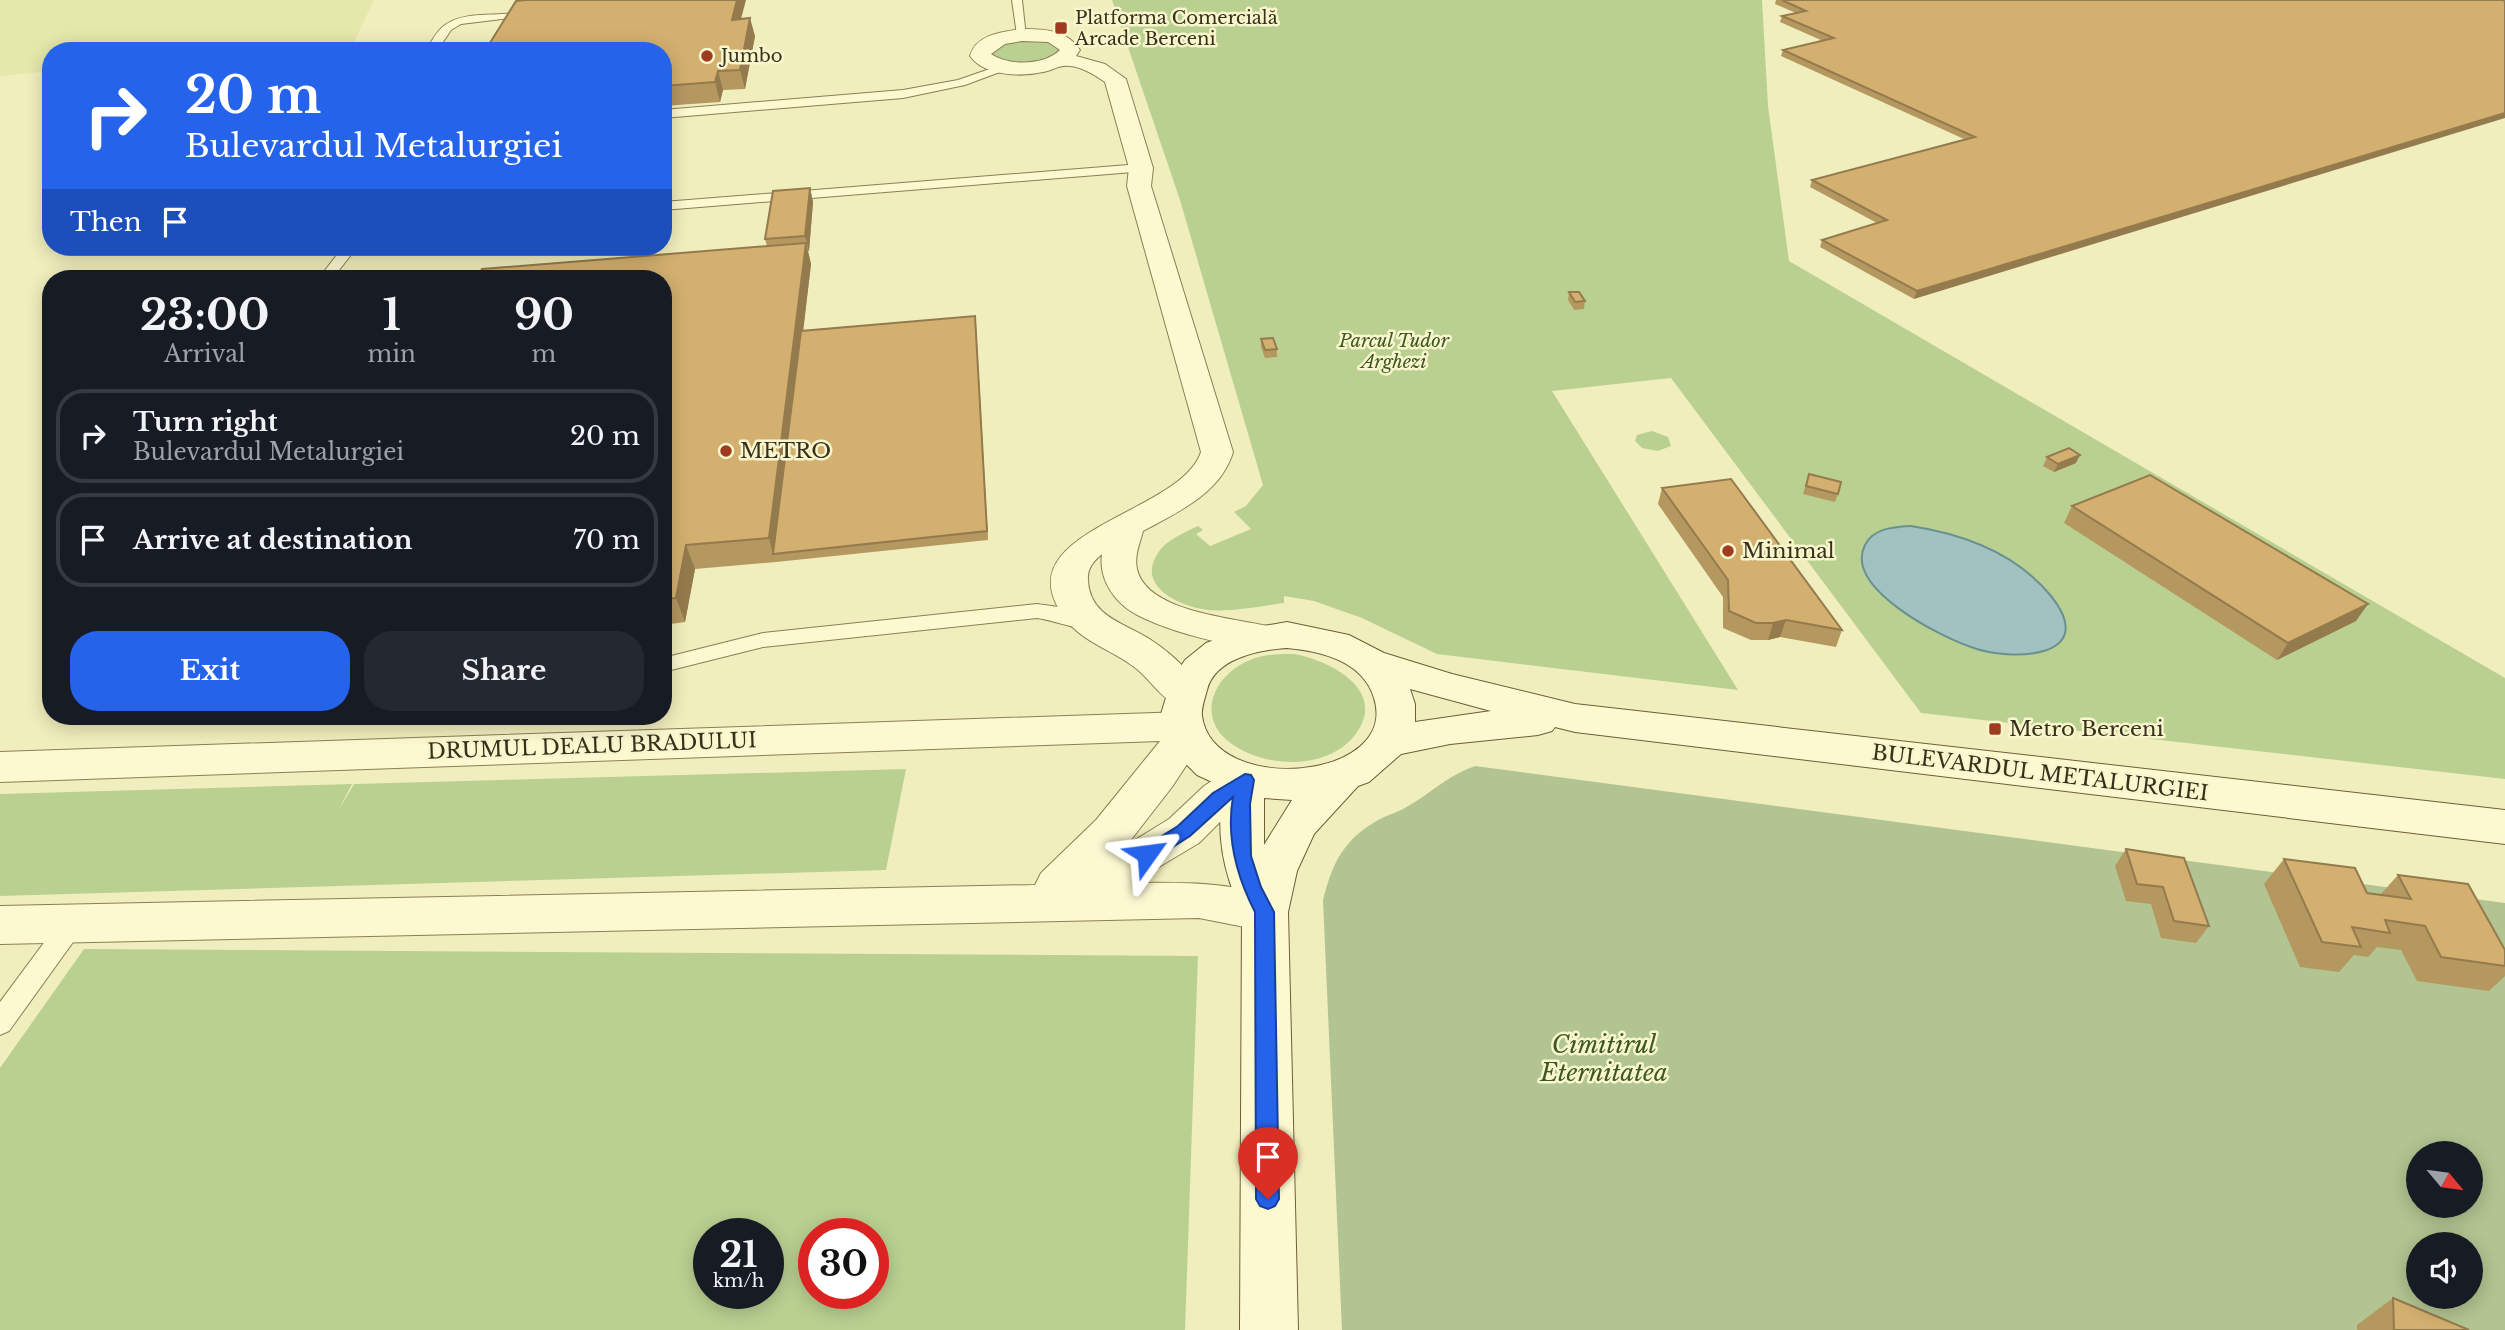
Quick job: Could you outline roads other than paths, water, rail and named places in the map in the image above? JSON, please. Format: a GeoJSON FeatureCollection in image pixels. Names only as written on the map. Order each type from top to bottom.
{"type":"FeatureCollection","features":[{"type":"Feature","properties":{"kind":"street"},"geometry":{"type":"LineString","coordinates":[[1063,59],[1070,50],[1064,41],[1046,36],[1023,35],[999,39],[982,49],[981,56],[985,61],[1004,67],[1043,65],[1063,59],[1098,68],[1115,79],[1140,168],[1139,186],[1217,452],[1214,466],[1201,481],[1128,525],[1097,539],[1076,558],[1072,566],[1070,589],[1073,599],[1079,611],[1102,629],[1136,648],[1169,676],[1197,750],[1226,773],[1268,786],[1293,787],[1341,778]]}},
{"type":"Feature","properties":{"kind":"street"},"geometry":{"type":"LineString","coordinates":[[1128,525],[1118,567],[1125,588],[1133,597],[1172,616],[1263,637]]}},
{"type":"Feature","properties":{"kind":"street"},"geometry":{"type":"LineString","coordinates":[[1038,904],[1115,832],[1146,793],[1185,718],[1194,673],[1212,656],[1236,644],[1263,637],[1287,635],[1333,642],[1371,663],[1387,681],[1395,701],[1396,722],[1388,742],[1376,757],[1341,778],[1305,812],[1289,835],[1271,883],[1265,912],[1269,1330]]}},
{"type":"Feature","properties":{"kind":"street","name":"BULEVARDUL METALURGIEI"},"geometry":{"type":"LineString","coordinates":[[1371,663],[1448,687],[1575,718],[2505,827]]}},
{"type":"Feature","properties":{"kind":"street","name":"DRUMUL DEALU BRADULUI"},"geometry":{"type":"LineString","coordinates":[[0,767],[1185,718]]}},
{"type":"Feature","properties":{"kind":"street","name":"BULEVARDUL METALURGIEI"},"geometry":{"type":"LineString","coordinates":[[1388,742],[1493,724],[1575,718]]}},
{"type":"Feature","properties":{"kind":"street"},"geometry":{"type":"LineString","coordinates":[[1038,904],[1103,878],[1162,846],[1184,831],[1219,797],[1245,780]]}},
{"type":"Feature","properties":{"kind":"street"},"geometry":{"type":"LineString","coordinates":[[1245,780],[1241,804],[1242,856],[1252,887],[1265,912]]}},
{"type":"Feature","properties":{"kind":"street"},"geometry":{"type":"LineString","coordinates":[[0,925],[1199,900],[1265,912]]}},
{"type":"Feature","properties":{"kind":"lane"},"geometry":{"type":"LineString","coordinates":[[437,42],[446,29],[453,25],[476,19],[533,12],[547,6],[550,0]]}},
{"type":"Feature","properties":{"kind":"lane"},"geometry":{"type":"LineString","coordinates":[[1017,0],[1023,35]]}},
{"type":"Feature","properties":{"kind":"lane"},"geometry":{"type":"LineString","coordinates":[[672,113],[903,94],[961,83],[1004,67]]}},
{"type":"Feature","properties":{"kind":"lane"},"geometry":{"type":"LineString","coordinates":[[672,205],[1140,168]]}},
{"type":"Feature","properties":{"kind":"lane"},"geometry":{"type":"LineString","coordinates":[[332,270],[343,256]]}},
{"type":"Feature","properties":{"kind":"lane"},"geometry":{"type":"LineString","coordinates":[[672,663],[763,640],[1037,611],[1061,614],[1102,629]]}},
{"type":"Feature","properties":{"kind":"lane"},"geometry":{"type":"LineString","coordinates":[[0,1023],[72,923]]}},
{"type":"Feature","properties":{"kind":"water"},"geometry":{"type":"Polygon","coordinates":[[[1911,526],[1950,534],[1988,548],[2022,568],[2051,596],[2064,617],[2065,633],[2058,644],[2044,651],[2027,654],[1988,652],[1957,642],[1918,622],[1898,608],[1881,594],[1868,578],[1862,561],[1865,545],[1873,535],[1911,526]]]}},
{"type":"Feature","properties":{"kind":"place","name":"Platforma Comercială Arcade Berceni"},"geometry":{"type":"Point","coordinates":[1061,28]}},
{"type":"Feature","properties":{"kind":"place","name":"Jumbo"},"geometry":{"type":"Point","coordinates":[707,56]}},
{"type":"Feature","properties":{"kind":"place","name":"METRO"},"geometry":{"type":"Point","coordinates":[726,451]}},
{"type":"Feature","properties":{"kind":"place","name":"Minimal"},"geometry":{"type":"Point","coordinates":[1728,551]}},
{"type":"Feature","properties":{"kind":"place","name":"Metro Berceni"},"geometry":{"type":"Point","coordinates":[1995,729]}},
{"type":"Feature","properties":{"kind":"park label","name":"Parcul Tudor Arghezi"},"geometry":{"type":"Point","coordinates":[1394,351]}},
{"type":"Feature","properties":{"kind":"park label","name":"Cimitirul Eternitatea"},"geometry":{"type":"Point","coordinates":[1604,1059]}}]}
